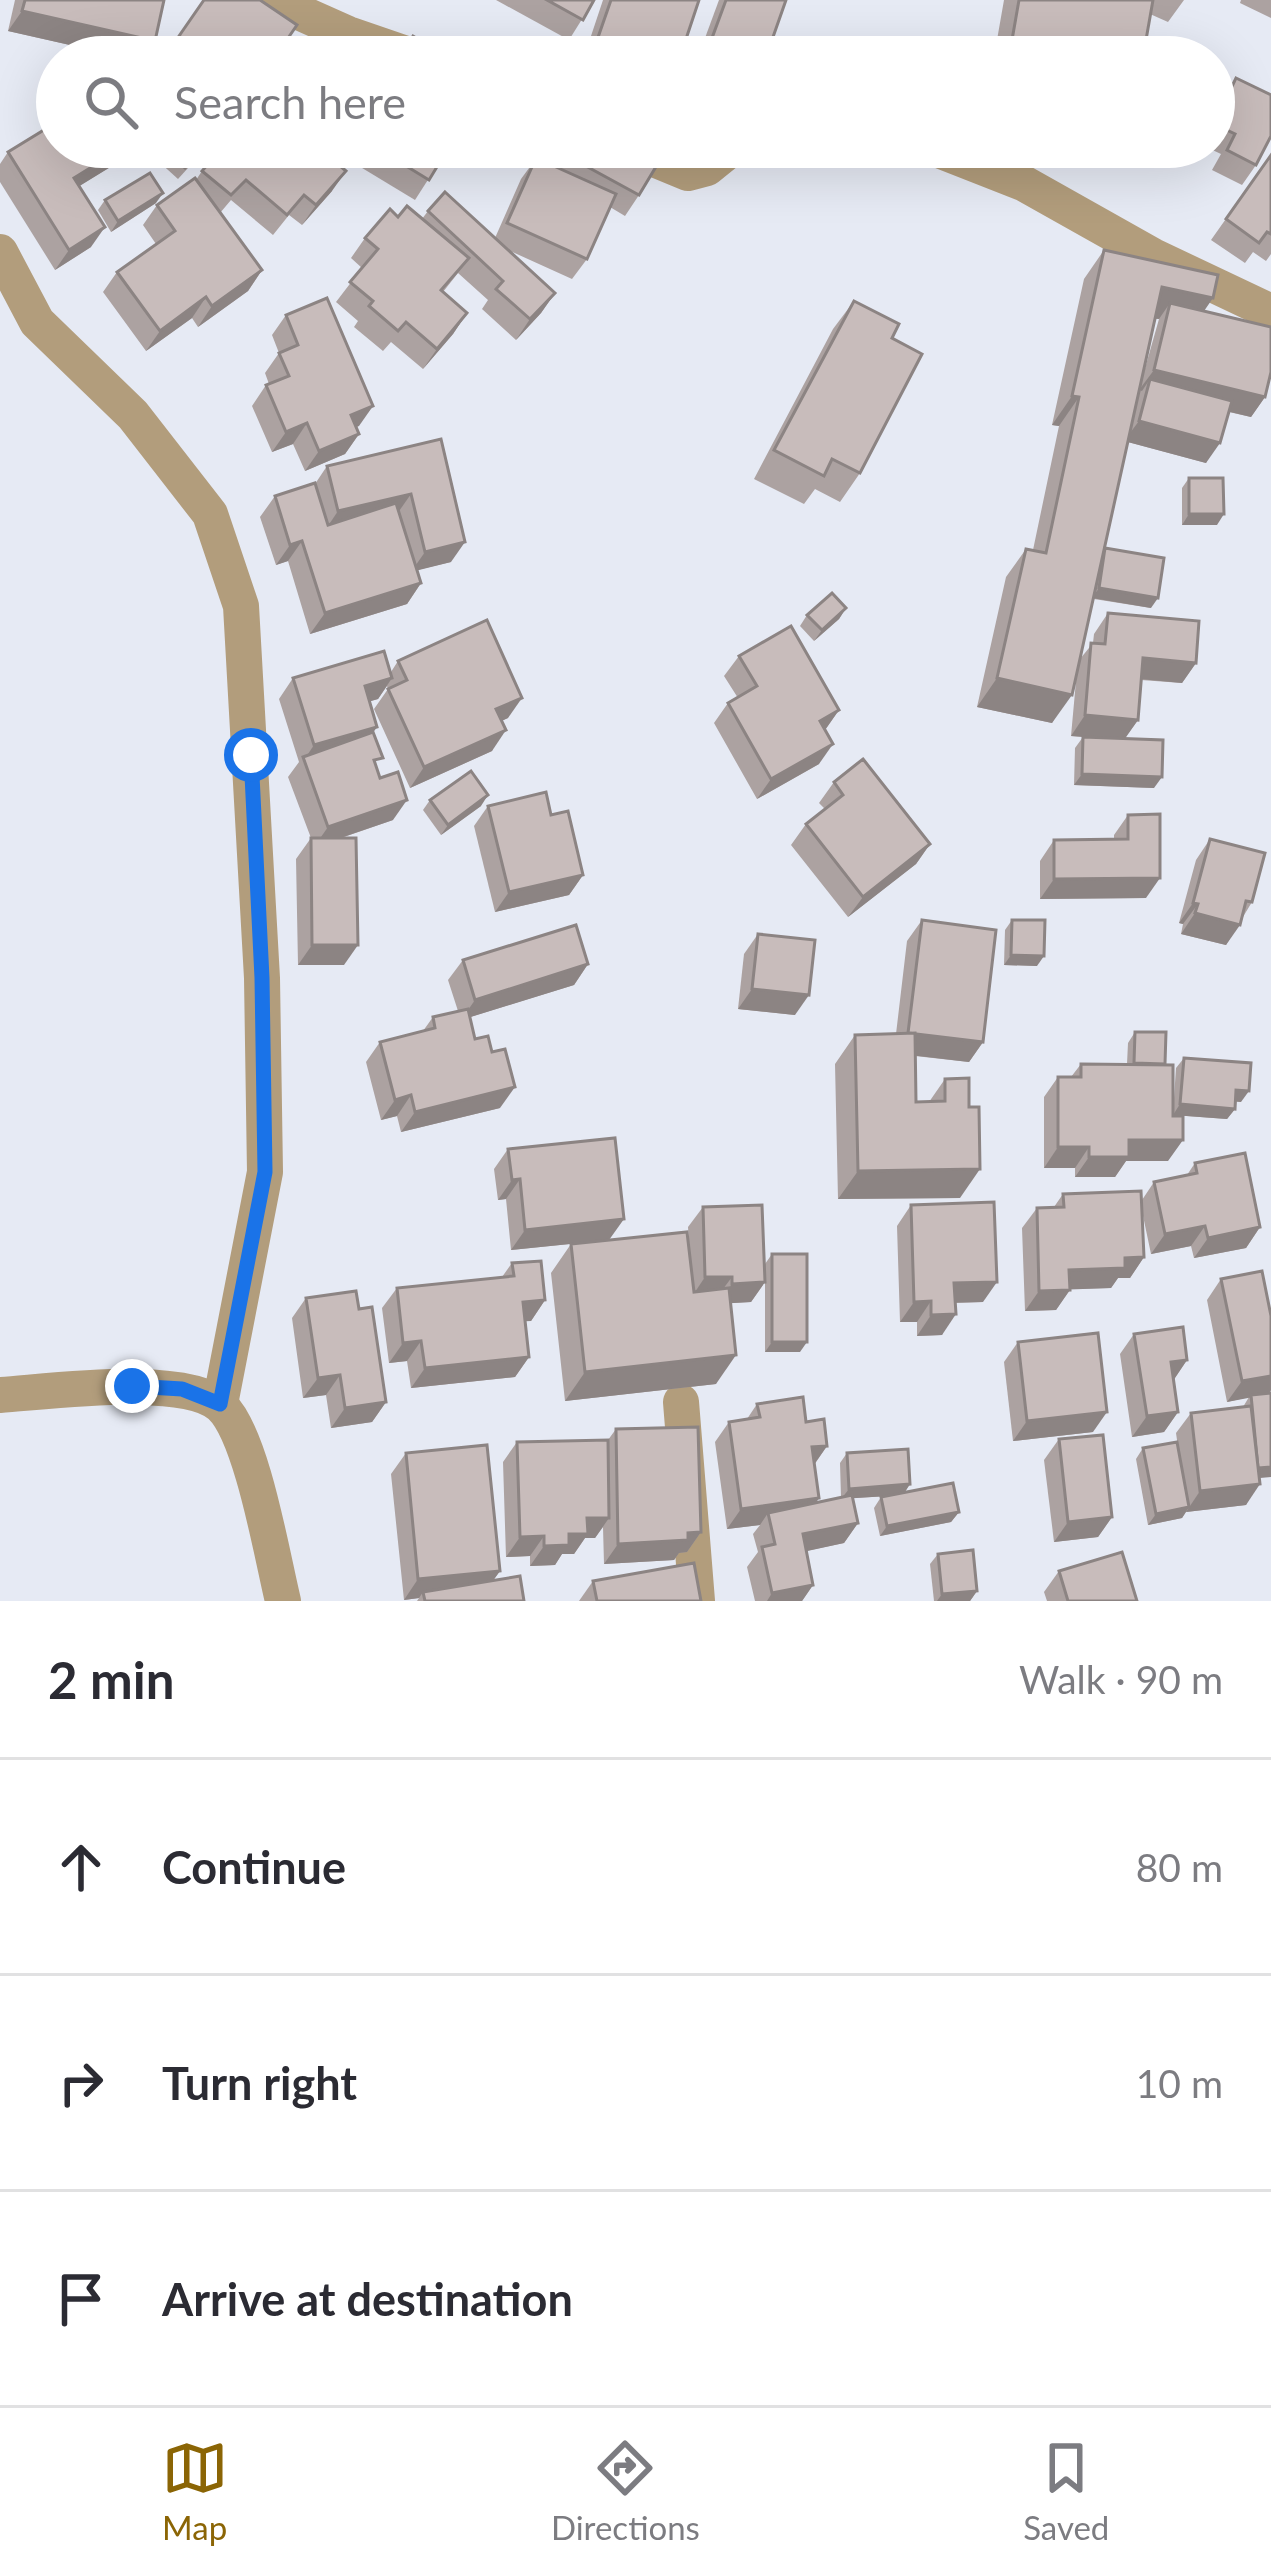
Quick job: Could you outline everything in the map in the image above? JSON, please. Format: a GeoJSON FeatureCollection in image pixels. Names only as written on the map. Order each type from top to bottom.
{"type":"FeatureCollection","features":[{"type":"Feature","properties":{"kind":"street"},"geometry":{"type":"LineString","coordinates":[[272,0],[354,36]]}},
{"type":"Feature","properties":{"kind":"street"},"geometry":{"type":"LineString","coordinates":[[678,168],[688,172],[707,168]]}},
{"type":"Feature","properties":{"kind":"street"},"geometry":{"type":"LineString","coordinates":[[984,168],[1025,184],[1153,256],[1271,312]]}},
{"type":"Feature","properties":{"kind":"street"},"geometry":{"type":"LineString","coordinates":[[0,252],[37,322],[133,416],[210,514],[241,606],[262,978],[265,1172],[220,1404]]}},
{"type":"Feature","properties":{"kind":"street"},"geometry":{"type":"LineString","coordinates":[[0,1395],[132,1386],[182,1389],[220,1404],[244,1441],[283,1601]]}},
{"type":"Feature","properties":{"kind":"street"},"geometry":{"type":"LineString","coordinates":[[680,1402],[697,1601]]}},
{"type":"Feature","properties":{"kind":"building"},"geometry":{"type":"Polygon","coordinates":[[[25,0],[164,0],[156,36],[133,36],[22,11],[25,0]]]}},
{"type":"Feature","properties":{"kind":"building"},"geometry":{"type":"Polygon","coordinates":[[[204,0],[260,0],[297,25],[289,36],[179,36],[204,0]]]}},
{"type":"Feature","properties":{"kind":"building"},"geometry":{"type":"Polygon","coordinates":[[[547,0],[594,0],[583,20],[547,0]]]}},
{"type":"Feature","properties":{"kind":"building"},"geometry":{"type":"Polygon","coordinates":[[[611,0],[699,0],[687,36],[598,36],[611,0]]]}},
{"type":"Feature","properties":{"kind":"building"},"geometry":{"type":"Polygon","coordinates":[[[726,0],[786,0],[773,36],[713,36],[726,0]]]}},
{"type":"Feature","properties":{"kind":"building"},"geometry":{"type":"Polygon","coordinates":[[[1019,0],[1153,0],[1147,36],[1013,36],[1019,0]]]}},
{"type":"Feature","properties":{"kind":"building"},"geometry":{"type":"Polygon","coordinates":[[[1235,80],[1271,95],[1271,136],[1256,165],[1235,154],[1235,80]]]}},
{"type":"Feature","properties":{"kind":"building"},"geometry":{"type":"Polygon","coordinates":[[[36,135],[36,168],[90,168],[74,178],[105,227],[69,250],[8,152],[36,135]]]}},
{"type":"Feature","properties":{"kind":"building"},"geometry":{"type":"Polygon","coordinates":[[[1271,155],[1271,234],[1267,232],[1259,243],[1226,219],[1271,155]]]}},
{"type":"Feature","properties":{"kind":"building"},"geometry":{"type":"Polygon","coordinates":[[[409,168],[436,168],[429,180],[409,168]]]}},
{"type":"Feature","properties":{"kind":"building"},"geometry":{"type":"Polygon","coordinates":[[[532,168],[558,168],[616,194],[587,259],[507,223],[532,168]]]}},
{"type":"Feature","properties":{"kind":"building"},"geometry":{"type":"Polygon","coordinates":[[[590,168],[655,168],[639,195],[590,168]]]}},
{"type":"Feature","properties":{"kind":"building"},"geometry":{"type":"Polygon","coordinates":[[[202,171],[346,171],[316,205],[304,195],[287,215],[246,180],[231,195],[202,171]]]}},
{"type":"Feature","properties":{"kind":"building"},"geometry":{"type":"Polygon","coordinates":[[[150,173],[163,193],[118,221],[105,200],[150,173]]]}},
{"type":"Feature","properties":{"kind":"building"},"geometry":{"type":"Polygon","coordinates":[[[195,178],[262,270],[212,306],[206,297],[160,331],[117,272],[175,231],[157,205],[195,178]]]}},
{"type":"Feature","properties":{"kind":"building"},"geometry":{"type":"Polygon","coordinates":[[[445,192],[555,293],[530,319],[496,289],[503,281],[428,211],[445,192]]]}},
{"type":"Feature","properties":{"kind":"building"},"geometry":{"type":"Polygon","coordinates":[[[407,206],[469,258],[441,290],[467,313],[437,349],[406,322],[398,331],[350,282],[378,249],[365,238],[390,209],[398,217],[407,206]]]}},
{"type":"Feature","properties":{"kind":"building"},"geometry":{"type":"Polygon","coordinates":[[[1104,250],[1218,275],[1213,298],[1162,287],[1072,695],[997,678],[1026,549],[1046,553],[1079,397],[1072,396],[1104,250]]]}},
{"type":"Feature","properties":{"kind":"building"},"geometry":{"type":"Polygon","coordinates":[[[327,298],[373,406],[351,415],[359,434],[319,451],[307,423],[286,432],[266,385],[289,376],[279,353],[298,345],[286,315],[327,298]]]}},
{"type":"Feature","properties":{"kind":"building"},"geometry":{"type":"Polygon","coordinates":[[[854,301],[899,324],[892,338],[922,354],[860,473],[832,459],[824,476],[774,450],[854,301]]]}},
{"type":"Feature","properties":{"kind":"building"},"geometry":{"type":"Polygon","coordinates":[[[1170,303],[1271,327],[1271,372],[1265,397],[1154,370],[1170,303]]]}},
{"type":"Feature","properties":{"kind":"building"},"geometry":{"type":"Polygon","coordinates":[[[1150,379],[1232,401],[1220,443],[1139,421],[1150,379]]]}},
{"type":"Feature","properties":{"kind":"building"},"geometry":{"type":"Polygon","coordinates":[[[441,439],[465,542],[425,552],[411,494],[338,511],[327,466],[441,439]]]}},
{"type":"Feature","properties":{"kind":"building"},"geometry":{"type":"Polygon","coordinates":[[[1189,478],[1223,478],[1224,514],[1189,514],[1189,478]]]}},
{"type":"Feature","properties":{"kind":"building"},"geometry":{"type":"Polygon","coordinates":[[[315,483],[328,525],[396,503],[421,583],[325,613],[302,541],[290,545],[275,496],[315,483]]]}},
{"type":"Feature","properties":{"kind":"building"},"geometry":{"type":"Polygon","coordinates":[[[1105,548],[1164,558],[1158,598],[1099,588],[1105,548]]]}},
{"type":"Feature","properties":{"kind":"building"},"geometry":{"type":"Polygon","coordinates":[[[832,593],[846,608],[822,630],[807,615],[832,593]]]}},
{"type":"Feature","properties":{"kind":"building"},"geometry":{"type":"Polygon","coordinates":[[[1108,613],[1199,621],[1196,663],[1143,658],[1138,720],[1085,715],[1091,643],[1105,644],[1108,613]]]}},
{"type":"Feature","properties":{"kind":"building"},"geometry":{"type":"Polygon","coordinates":[[[487,620],[522,698],[496,709],[506,730],[424,767],[388,689],[407,680],[398,661],[487,620]]]}},
{"type":"Feature","properties":{"kind":"building"},"geometry":{"type":"Polygon","coordinates":[[[791,626],[839,710],[820,721],[833,744],[771,779],[728,703],[757,686],[739,656],[791,626]]]}},
{"type":"Feature","properties":{"kind":"building"},"geometry":{"type":"Polygon","coordinates":[[[384,651],[392,678],[365,686],[377,727],[314,745],[293,678],[384,651]]]}},
{"type":"Feature","properties":{"kind":"building"},"geometry":{"type":"Polygon","coordinates":[[[373,732],[383,758],[374,760],[380,778],[398,772],[407,800],[328,827],[303,757],[373,732]]]}},
{"type":"Feature","properties":{"kind":"building"},"geometry":{"type":"Polygon","coordinates":[[[1083,737],[1163,740],[1162,777],[1082,774],[1083,737]]]}},
{"type":"Feature","properties":{"kind":"building"},"geometry":{"type":"Polygon","coordinates":[[[863,759],[930,844],[863,897],[806,824],[843,795],[834,782],[863,759]]]}},
{"type":"Feature","properties":{"kind":"building"},"geometry":{"type":"Polygon","coordinates":[[[471,771],[488,795],[448,825],[430,800],[471,771]]]}},
{"type":"Feature","properties":{"kind":"building"},"geometry":{"type":"Polygon","coordinates":[[[546,792],[551,815],[568,811],[583,875],[509,892],[488,806],[546,792]]]}},
{"type":"Feature","properties":{"kind":"building"},"geometry":{"type":"Polygon","coordinates":[[[1160,814],[1160,878],[1054,879],[1054,840],[1128,839],[1128,815],[1160,814]]]}},
{"type":"Feature","properties":{"kind":"building"},"geometry":{"type":"Polygon","coordinates":[[[311,838],[356,838],[358,945],[312,945],[311,838]]]}},
{"type":"Feature","properties":{"kind":"building"},"geometry":{"type":"Polygon","coordinates":[[[1210,839],[1265,853],[1252,902],[1246,901],[1240,925],[1195,913],[1198,904],[1193,903],[1210,839]]]}},
{"type":"Feature","properties":{"kind":"building"},"geometry":{"type":"Polygon","coordinates":[[[922,920],[996,930],[983,1042],[908,1033],[922,920]]]}},
{"type":"Feature","properties":{"kind":"building"},"geometry":{"type":"Polygon","coordinates":[[[1012,920],[1045,920],[1044,956],[1011,955],[1012,920]]]}},
{"type":"Feature","properties":{"kind":"building"},"geometry":{"type":"Polygon","coordinates":[[[576,925],[588,964],[475,1000],[463,960],[576,925]]]}},
{"type":"Feature","properties":{"kind":"building"},"geometry":{"type":"Polygon","coordinates":[[[758,934],[815,940],[809,995],[752,989],[758,934]]]}},
{"type":"Feature","properties":{"kind":"building"},"geometry":{"type":"Polygon","coordinates":[[[468,1009],[475,1039],[488,1036],[492,1052],[505,1049],[515,1087],[415,1112],[411,1095],[395,1100],[380,1042],[435,1028],[433,1017],[468,1009]]]}},
{"type":"Feature","properties":{"kind":"building"},"geometry":{"type":"Polygon","coordinates":[[[1135,1032],[1166,1032],[1165,1064],[1134,1063],[1135,1032]]]}},
{"type":"Feature","properties":{"kind":"building"},"geometry":{"type":"Polygon","coordinates":[[[915,1033],[916,1102],[945,1101],[945,1079],[969,1078],[969,1107],[979,1107],[980,1169],[858,1171],[855,1035],[915,1033]]]}},
{"type":"Feature","properties":{"kind":"building"},"geometry":{"type":"Polygon","coordinates":[[[1184,1058],[1251,1063],[1249,1091],[1236,1090],[1235,1109],[1180,1104],[1184,1058]]]}},
{"type":"Feature","properties":{"kind":"building"},"geometry":{"type":"Polygon","coordinates":[[[1081,1064],[1173,1065],[1173,1116],[1183,1116],[1183,1140],[1129,1140],[1129,1157],[1089,1157],[1089,1147],[1058,1147],[1058,1077],[1081,1077],[1081,1064]]]}},
{"type":"Feature","properties":{"kind":"building"},"geometry":{"type":"Polygon","coordinates":[[[615,1138],[624,1219],[525,1230],[520,1179],[512,1180],[508,1149],[615,1138]]]}},
{"type":"Feature","properties":{"kind":"building"},"geometry":{"type":"Polygon","coordinates":[[[1245,1153],[1260,1227],[1208,1238],[1205,1226],[1165,1234],[1154,1182],[1197,1173],[1195,1163],[1245,1153]]]}},
{"type":"Feature","properties":{"kind":"building"},"geometry":{"type":"Polygon","coordinates":[[[1141,1191],[1144,1257],[1125,1258],[1125,1268],[1069,1270],[1070,1290],[1039,1291],[1037,1208],[1064,1207],[1063,1194],[1141,1191]]]}},
{"type":"Feature","properties":{"kind":"building"},"geometry":{"type":"Polygon","coordinates":[[[994,1202],[997,1282],[954,1283],[956,1314],[931,1315],[931,1301],[914,1302],[911,1205],[994,1202]]]}},
{"type":"Feature","properties":{"kind":"building"},"geometry":{"type":"Polygon","coordinates":[[[762,1205],[765,1282],[732,1284],[732,1277],[705,1277],[703,1207],[762,1205]]]}},
{"type":"Feature","properties":{"kind":"building"},"geometry":{"type":"Polygon","coordinates":[[[687,1232],[694,1292],[729,1288],[736,1355],[585,1372],[571,1244],[687,1232]]]}},
{"type":"Feature","properties":{"kind":"building"},"geometry":{"type":"Polygon","coordinates":[[[772,1254],[807,1254],[807,1342],[772,1342],[772,1254]]]}},
{"type":"Feature","properties":{"kind":"building"},"geometry":{"type":"Polygon","coordinates":[[[541,1261],[545,1300],[523,1302],[529,1357],[425,1368],[421,1341],[403,1343],[397,1288],[514,1276],[512,1263],[541,1261]]]}},
{"type":"Feature","properties":{"kind":"building"},"geometry":{"type":"Polygon","coordinates":[[[1262,1271],[1271,1316],[1271,1376],[1242,1381],[1221,1279],[1262,1271]]]}},
{"type":"Feature","properties":{"kind":"building"},"geometry":{"type":"Polygon","coordinates":[[[356,1291],[359,1309],[372,1307],[386,1402],[345,1408],[340,1375],[318,1378],[306,1298],[356,1291]]]}},
{"type":"Feature","properties":{"kind":"building"},"geometry":{"type":"Polygon","coordinates":[[[1183,1327],[1187,1360],[1171,1362],[1178,1412],[1147,1416],[1134,1334],[1183,1327]]]}},
{"type":"Feature","properties":{"kind":"building"},"geometry":{"type":"Polygon","coordinates":[[[1098,1333],[1107,1412],[1027,1421],[1018,1342],[1098,1333]]]}},
{"type":"Feature","properties":{"kind":"building"},"geometry":{"type":"Polygon","coordinates":[[[1271,1393],[1271,1467],[1258,1468],[1251,1395],[1271,1393]]]}},
{"type":"Feature","properties":{"kind":"building"},"geometry":{"type":"Polygon","coordinates":[[[803,1397],[806,1422],[824,1419],[827,1446],[812,1447],[819,1498],[741,1509],[729,1422],[760,1417],[757,1404],[803,1397]]]}},
{"type":"Feature","properties":{"kind":"building"},"geometry":{"type":"Polygon","coordinates":[[[1251,1406],[1260,1484],[1200,1491],[1191,1413],[1251,1406]]]}},
{"type":"Feature","properties":{"kind":"building"},"geometry":{"type":"Polygon","coordinates":[[[698,1427],[701,1532],[688,1533],[688,1540],[618,1544],[616,1429],[698,1427]]]}},
{"type":"Feature","properties":{"kind":"building"},"geometry":{"type":"Polygon","coordinates":[[[1103,1435],[1112,1517],[1068,1522],[1059,1439],[1103,1435]]]}},
{"type":"Feature","properties":{"kind":"building"},"geometry":{"type":"Polygon","coordinates":[[[608,1440],[609,1518],[587,1518],[588,1534],[569,1534],[569,1545],[544,1546],[544,1536],[520,1537],[517,1442],[608,1440]]]}},
{"type":"Feature","properties":{"kind":"building"},"geometry":{"type":"Polygon","coordinates":[[[1177,1442],[1189,1507],[1156,1514],[1143,1448],[1177,1442]]]}},
{"type":"Feature","properties":{"kind":"building"},"geometry":{"type":"Polygon","coordinates":[[[487,1445],[500,1571],[418,1579],[406,1453],[487,1445]]]}},
{"type":"Feature","properties":{"kind":"building"},"geometry":{"type":"Polygon","coordinates":[[[908,1449],[910,1484],[849,1489],[847,1453],[908,1449]]]}},
{"type":"Feature","properties":{"kind":"building"},"geometry":{"type":"Polygon","coordinates":[[[953,1483],[959,1512],[887,1526],[881,1497],[953,1483]]]}},
{"type":"Feature","properties":{"kind":"building"},"geometry":{"type":"Polygon","coordinates":[[[852,1495],[858,1523],[803,1534],[813,1585],[772,1593],[762,1547],[775,1544],[768,1513],[852,1495]]]}},
{"type":"Feature","properties":{"kind":"building"},"geometry":{"type":"Polygon","coordinates":[[[973,1550],[977,1591],[942,1594],[938,1554],[973,1550]]]}},
{"type":"Feature","properties":{"kind":"building"},"geometry":{"type":"Polygon","coordinates":[[[1122,1552],[1137,1601],[1068,1601],[1059,1571],[1122,1552]]]}},
{"type":"Feature","properties":{"kind":"building"},"geometry":{"type":"Polygon","coordinates":[[[694,1563],[701,1601],[597,1601],[593,1581],[694,1563]]]}},
{"type":"Feature","properties":{"kind":"building"},"geometry":{"type":"Polygon","coordinates":[[[520,1576],[524,1601],[425,1601],[423,1592],[520,1576]]]}},
{"type":"Feature","properties":{"kind":"route"},"geometry":{"type":"LineString","coordinates":[[132,1386],[182,1389],[220,1404],[265,1172],[251,755]]}}]}
